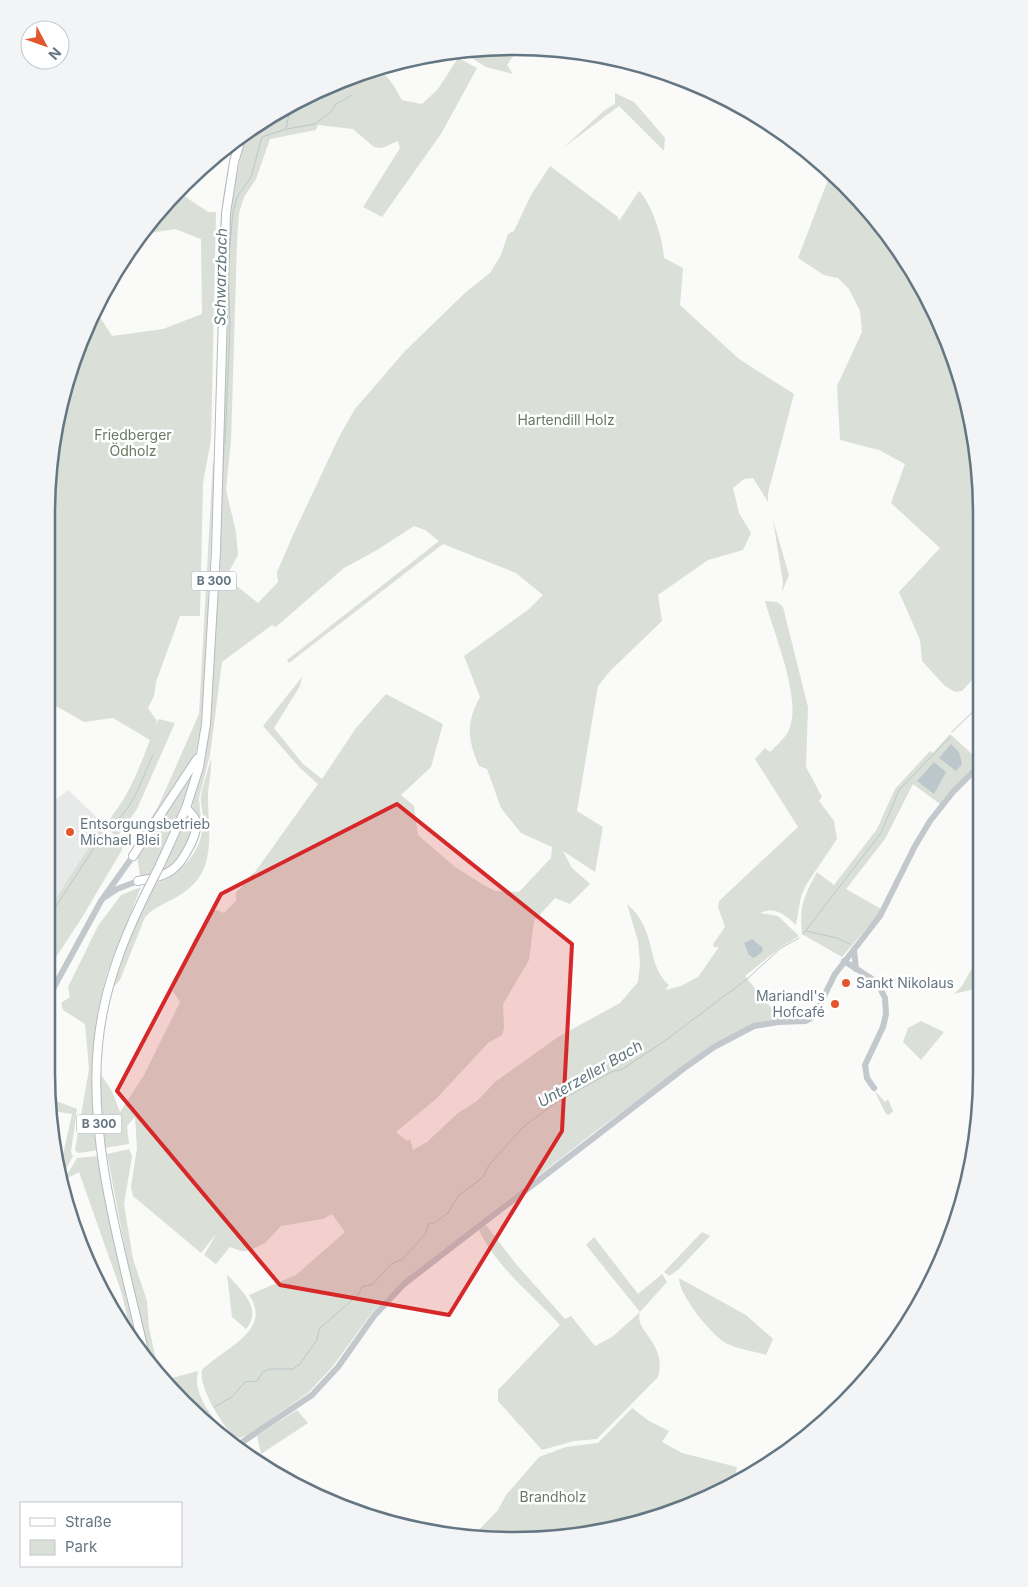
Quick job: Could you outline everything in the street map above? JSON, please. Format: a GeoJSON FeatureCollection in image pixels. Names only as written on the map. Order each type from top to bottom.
{"type":"FeatureCollection","features":[{"type":"Feature","properties":{"kind":"main road","name":"B 300"},"geometry":{"type":"LineString","coordinates":[[142,1341],[105,1169],[97,1101],[98,1044],[104,1006],[119,952],[186,808],[202,748],[207,703],[216,551],[226,213],[234,162],[238,148]]}},
{"type":"Feature","properties":{"kind":"main road"},"geometry":{"type":"LineString","coordinates":[[133,856],[191,770],[202,748]]}},
{"type":"Feature","properties":{"kind":"main road"},"geometry":{"type":"LineString","coordinates":[[138,881],[170,871],[184,856],[196,828],[196,822],[186,808]]}},
{"type":"Feature","properties":{"kind":"street"},"geometry":{"type":"LineString","coordinates":[[242,1442],[312,1395],[338,1366],[374,1316],[404,1284],[683,1068],[714,1047],[754,1026],[779,1022],[806,1021],[814,1016],[835,974],[880,916],[927,826],[973,773]]}},
{"type":"Feature","properties":{"kind":"street"},"geometry":{"type":"LineString","coordinates":[[55,985],[101,901],[133,856]]}},
{"type":"Feature","properties":{"kind":"street"},"geometry":{"type":"LineString","coordinates":[[101,901],[117,889],[138,881]]}},
{"type":"Feature","properties":{"kind":"street"},"geometry":{"type":"LineString","coordinates":[[854,950],[856,969]]}},
{"type":"Feature","properties":{"kind":"street"},"geometry":{"type":"LineString","coordinates":[[844,961],[877,982],[885,998],[886,1014],[865,1065],[868,1078],[874,1088]]}},
{"type":"Feature","properties":{"kind":"highlighted area"},"geometry":{"type":"Polygon","coordinates":[[[397,804],[572,944],[562,1131],[449,1315],[280,1285],[117,1091],[221,894],[397,804]]]}},
{"type":"Feature","properties":{"kind":"shaded area"},"geometry":{"type":"Polygon","coordinates":[[[951,744],[959,752],[962,764],[956,771],[939,758],[951,744]]]}},
{"type":"Feature","properties":{"kind":"shaded area"},"geometry":{"type":"Polygon","coordinates":[[[934,762],[946,772],[934,794],[917,781],[934,762]]]}},
{"type":"Feature","properties":{"kind":"shaded area"},"geometry":{"type":"Polygon","coordinates":[[[68,790],[104,824],[55,900],[55,800],[68,790]]]}},
{"type":"Feature","properties":{"kind":"shaded area"},"geometry":{"type":"Polygon","coordinates":[[[752,939],[763,948],[762,952],[754,958],[749,955],[744,943],[752,939]]]}},
{"type":"Feature","properties":{"kind":"green space"},"geometry":{"type":"Polygon","coordinates":[[[514,55],[507,65],[513,74],[486,67],[471,57],[514,55]]]}},
{"type":"Feature","properties":{"kind":"green space","name":"Hartendill Holz"},"geometry":{"type":"Polygon","coordinates":[[[458,59],[477,68],[441,134],[382,217],[363,207],[400,148],[398,141],[382,148],[374,147],[353,129],[318,125],[316,130],[270,139],[256,179],[244,197],[239,213],[237,242],[231,441],[226,490],[236,532],[238,555],[226,577],[258,603],[278,582],[277,572],[293,535],[339,437],[355,409],[405,351],[466,292],[490,273],[501,255],[508,234],[514,231],[531,195],[550,166],[618,217],[619,221],[639,191],[648,204],[656,222],[662,241],[664,258],[683,268],[680,305],[739,359],[794,394],[768,493],[768,502],[753,478],[744,479],[733,488],[739,513],[751,533],[743,550],[708,560],[658,595],[662,621],[610,671],[598,686],[577,811],[603,827],[595,872],[563,851],[572,868],[590,884],[570,904],[555,898],[534,921],[529,960],[503,1004],[504,1028],[502,1035],[488,1043],[436,1099],[396,1132],[407,1141],[410,1139],[413,1150],[427,1142],[458,1113],[477,1101],[495,1082],[558,1037],[620,1003],[638,982],[640,963],[638,941],[627,904],[637,914],[648,936],[657,967],[669,985],[665,990],[681,986],[698,977],[719,947],[714,947],[713,944],[725,927],[718,907],[719,901],[798,827],[755,759],[765,748],[770,752],[782,740],[788,732],[792,719],[792,703],[786,667],[765,601],[777,602],[783,607],[808,707],[806,767],[822,797],[819,801],[834,821],[837,839],[806,885],[801,896],[796,925],[776,911],[760,913],[778,916],[799,936],[781,947],[745,976],[780,1019],[754,1024],[713,1044],[588,1137],[403,1282],[371,1314],[333,1366],[309,1392],[250,1434],[237,1439],[225,1426],[213,1407],[204,1387],[202,1370],[232,1347],[250,1329],[255,1319],[255,1308],[249,1295],[296,1275],[345,1232],[332,1214],[323,1219],[281,1226],[265,1243],[249,1251],[241,1251],[230,1247],[216,1264],[204,1255],[217,1233],[201,1253],[133,1196],[131,1187],[137,1148],[135,1117],[127,1126],[129,1144],[105,1148],[100,1100],[100,1073],[112,1091],[120,1112],[144,1075],[180,1002],[173,991],[194,939],[214,909],[224,913],[236,901],[236,892],[255,872],[318,784],[300,768],[263,726],[302,677],[300,686],[274,728],[303,764],[322,779],[356,728],[386,694],[443,724],[431,767],[401,795],[414,806],[418,835],[455,867],[495,891],[519,892],[551,858],[552,847],[521,833],[501,808],[487,769],[479,766],[470,739],[470,723],[480,697],[464,656],[529,609],[543,595],[516,573],[443,544],[289,663],[287,660],[439,541],[425,530],[414,526],[377,550],[344,568],[276,627],[272,625],[222,662],[210,755],[199,798],[201,820],[199,821],[192,806],[206,749],[209,725],[218,556],[227,259],[234,195],[244,143],[259,132],[311,102],[366,79],[384,74],[402,100],[422,104],[438,89],[458,59]]]}},
{"type":"Feature","properties":{"kind":"green space"},"geometry":{"type":"Polygon","coordinates":[[[615,93],[634,102],[665,138],[664,151],[619,106],[563,148],[605,110],[615,104],[615,93]]]}},
{"type":"Feature","properties":{"kind":"green space"},"geometry":{"type":"Polygon","coordinates":[[[236,149],[222,235],[220,234],[222,210],[232,153],[236,149]]]}},
{"type":"Feature","properties":{"kind":"green space"},"geometry":{"type":"Polygon","coordinates":[[[828,179],[859,211],[896,259],[926,311],[949,366],[964,424],[972,484],[973,679],[962,691],[955,692],[945,686],[922,661],[920,640],[899,592],[940,548],[891,503],[905,464],[879,450],[840,440],[837,386],[862,332],[860,311],[849,289],[838,278],[824,275],[798,258],[828,179]]]}},
{"type":"Feature","properties":{"kind":"green space","name":"Friedberger Ödholz"},"geometry":{"type":"Polygon","coordinates":[[[183,195],[208,212],[216,212],[211,440],[203,483],[200,616],[180,616],[156,682],[154,696],[148,708],[157,721],[154,728],[159,719],[174,723],[174,725],[137,809],[117,837],[104,826],[125,796],[150,740],[113,718],[84,722],[55,705],[56,484],[64,424],[71,395],[79,366],[100,317],[112,336],[163,329],[202,314],[201,239],[175,229],[152,233],[183,195]]]}},
{"type":"Feature","properties":{"kind":"green space"},"geometry":{"type":"Polygon","coordinates":[[[213,461],[215,466],[207,666],[198,746],[193,764],[134,849],[132,847],[158,807],[199,714],[213,461]]]}},
{"type":"Feature","properties":{"kind":"green space"},"geometry":{"type":"Polygon","coordinates":[[[773,520],[789,575],[782,592],[783,582],[773,520]]]}},
{"type":"Feature","properties":{"kind":"green space"},"geometry":{"type":"Polygon","coordinates":[[[950,734],[973,755],[973,769],[940,804],[913,784],[885,839],[846,889],[881,909],[877,916],[842,957],[802,934],[802,908],[817,872],[834,885],[877,829],[895,789],[930,751],[933,753],[950,734]]]}},
{"type":"Feature","properties":{"kind":"green space"},"geometry":{"type":"Polygon","coordinates":[[[211,758],[208,797],[209,847],[203,871],[197,881],[187,890],[145,917],[120,980],[112,989],[132,930],[154,884],[164,880],[181,868],[199,844],[203,824],[201,796],[211,758]]]}},
{"type":"Feature","properties":{"kind":"green space"},"geometry":{"type":"Polygon","coordinates":[[[192,776],[183,812],[169,840],[149,875],[140,876],[137,855],[192,776]]]}},
{"type":"Feature","properties":{"kind":"green space"},"geometry":{"type":"Polygon","coordinates":[[[188,812],[192,817],[195,829],[176,864],[160,873],[188,812]]]}},
{"type":"Feature","properties":{"kind":"green space"},"geometry":{"type":"Polygon","coordinates":[[[100,830],[122,846],[122,850],[55,959],[55,900],[100,830]]]}},
{"type":"Feature","properties":{"kind":"green space"},"geometry":{"type":"Polygon","coordinates":[[[141,887],[107,973],[99,1007],[94,1045],[99,1150],[78,1153],[75,1150],[89,1069],[85,1024],[63,1010],[61,1003],[70,997],[68,987],[98,926],[121,895],[141,887]]]}},
{"type":"Feature","properties":{"kind":"green space"},"geometry":{"type":"Polygon","coordinates":[[[973,967],[973,989],[954,994],[962,986],[973,967]]]}},
{"type":"Feature","properties":{"kind":"green space"},"geometry":{"type":"Polygon","coordinates":[[[921,1021],[944,1032],[921,1060],[903,1042],[908,1028],[921,1021]]]}},
{"type":"Feature","properties":{"kind":"green space"},"geometry":{"type":"Polygon","coordinates":[[[874,1090],[885,1102],[888,1099],[893,1111],[889,1115],[886,1114],[874,1090]]]}},
{"type":"Feature","properties":{"kind":"green space"},"geometry":{"type":"Polygon","coordinates":[[[56,1101],[77,1109],[71,1152],[73,1156],[66,1170],[63,1156],[72,1114],[57,1112],[56,1101]]]}},
{"type":"Feature","properties":{"kind":"green space"},"geometry":{"type":"Polygon","coordinates":[[[129,1149],[132,1156],[124,1204],[133,1259],[147,1301],[149,1328],[156,1360],[148,1349],[127,1259],[107,1154],[129,1149]]]}},
{"type":"Feature","properties":{"kind":"green space"},"geometry":{"type":"Polygon","coordinates":[[[100,1156],[138,1336],[129,1322],[121,1291],[79,1172],[68,1178],[67,1175],[77,1158],[100,1156]]]}},
{"type":"Feature","properties":{"kind":"green space"},"geometry":{"type":"Polygon","coordinates":[[[486,1225],[516,1264],[565,1319],[571,1316],[595,1346],[612,1337],[640,1312],[639,1319],[641,1325],[658,1355],[660,1365],[658,1377],[597,1439],[574,1441],[542,1450],[498,1401],[498,1390],[560,1325],[495,1256],[479,1230],[486,1225]]]}},
{"type":"Feature","properties":{"kind":"green space"},"geometry":{"type":"Polygon","coordinates":[[[702,1232],[710,1236],[679,1269],[669,1276],[664,1272],[702,1232]]]}},
{"type":"Feature","properties":{"kind":"green space"},"geometry":{"type":"Polygon","coordinates":[[[594,1237],[638,1294],[662,1274],[667,1282],[640,1312],[586,1245],[594,1237]]]}},
{"type":"Feature","properties":{"kind":"green space"},"geometry":{"type":"Polygon","coordinates":[[[227,1274],[243,1293],[251,1307],[251,1321],[246,1329],[232,1317],[227,1274]]]}},
{"type":"Feature","properties":{"kind":"green space"},"geometry":{"type":"Polygon","coordinates":[[[679,1278],[746,1315],[773,1339],[766,1355],[734,1346],[718,1337],[696,1313],[684,1294],[679,1278]]]}},
{"type":"Feature","properties":{"kind":"green space"},"geometry":{"type":"Polygon","coordinates":[[[198,1371],[198,1390],[207,1408],[218,1424],[189,1398],[171,1378],[198,1371]]]}},
{"type":"Feature","properties":{"kind":"green space","name":"Brandholz"},"geometry":{"type":"Polygon","coordinates":[[[632,1408],[649,1421],[669,1431],[662,1442],[682,1453],[737,1467],[735,1476],[717,1485],[662,1508],[633,1516],[604,1523],[544,1531],[478,1530],[498,1510],[506,1495],[539,1457],[566,1447],[598,1443],[632,1408]]]}},
{"type":"Feature","properties":{"kind":"green space"},"geometry":{"type":"Polygon","coordinates":[[[297,1410],[308,1423],[261,1454],[257,1436],[297,1410]]]}},
{"type":"Feature","properties":{"kind":"waterway"},"geometry":{"type":"LineString","coordinates":[[287,129],[315,124],[331,112],[336,104],[352,95]]}},
{"type":"Feature","properties":{"kind":"waterway","name":"Schwarzbach"},"geometry":{"type":"LineString","coordinates":[[225,444],[230,325],[228,265],[233,212],[237,197],[251,177],[262,137],[286,129],[289,114]]}},
{"type":"Feature","properties":{"kind":"waterway","name":"Schwarzbach"},"geometry":{"type":"LineString","coordinates":[[221,508],[224,448]]}},
{"type":"Feature","properties":{"kind":"waterway","name":"Unterzeller Bach"},"geometry":{"type":"LineString","coordinates":[[952,732],[973,712]]}},
{"type":"Feature","properties":{"kind":"waterway","name":"Unterzeller Bach"},"geometry":{"type":"LineString","coordinates":[[803,934],[881,833],[899,790],[950,737]]}},
{"type":"Feature","properties":{"kind":"waterway","name":"Schwarzbach"},"geometry":{"type":"LineString","coordinates":[[107,827],[116,821],[130,805],[153,755]]}},
{"type":"Feature","properties":{"kind":"waterway","name":"Schwarzbach"},"geometry":{"type":"LineString","coordinates":[[55,908],[103,834]]}},
{"type":"Feature","properties":{"kind":"waterway"},"geometry":{"type":"LineString","coordinates":[[806,931],[837,938],[850,944]]}},
{"type":"Feature","properties":{"kind":"waterway","name":"Unterzeller Bach"},"geometry":{"type":"LineString","coordinates":[[214,1407],[232,1397],[245,1382],[257,1381],[263,1372],[269,1369],[293,1369],[300,1364],[317,1340],[319,1329],[359,1294],[362,1287],[373,1284],[391,1264],[403,1259],[426,1233],[429,1223],[434,1223],[448,1213],[458,1196],[483,1177],[489,1165],[523,1127],[557,1102],[613,1071],[621,1070],[663,1042],[747,979],[781,948],[799,938]]}},
{"type":"Feature","properties":{"kind":"place","name":"Entsorgungsbetrieb Michael Blei"},"geometry":{"type":"Point","coordinates":[70,832]}},
{"type":"Feature","properties":{"kind":"place","name":"Sankt Nikolaus"},"geometry":{"type":"Point","coordinates":[846,983]}},
{"type":"Feature","properties":{"kind":"place","name":"Mariandl's Hofcafé"},"geometry":{"type":"Point","coordinates":[835,1004]}}]}
